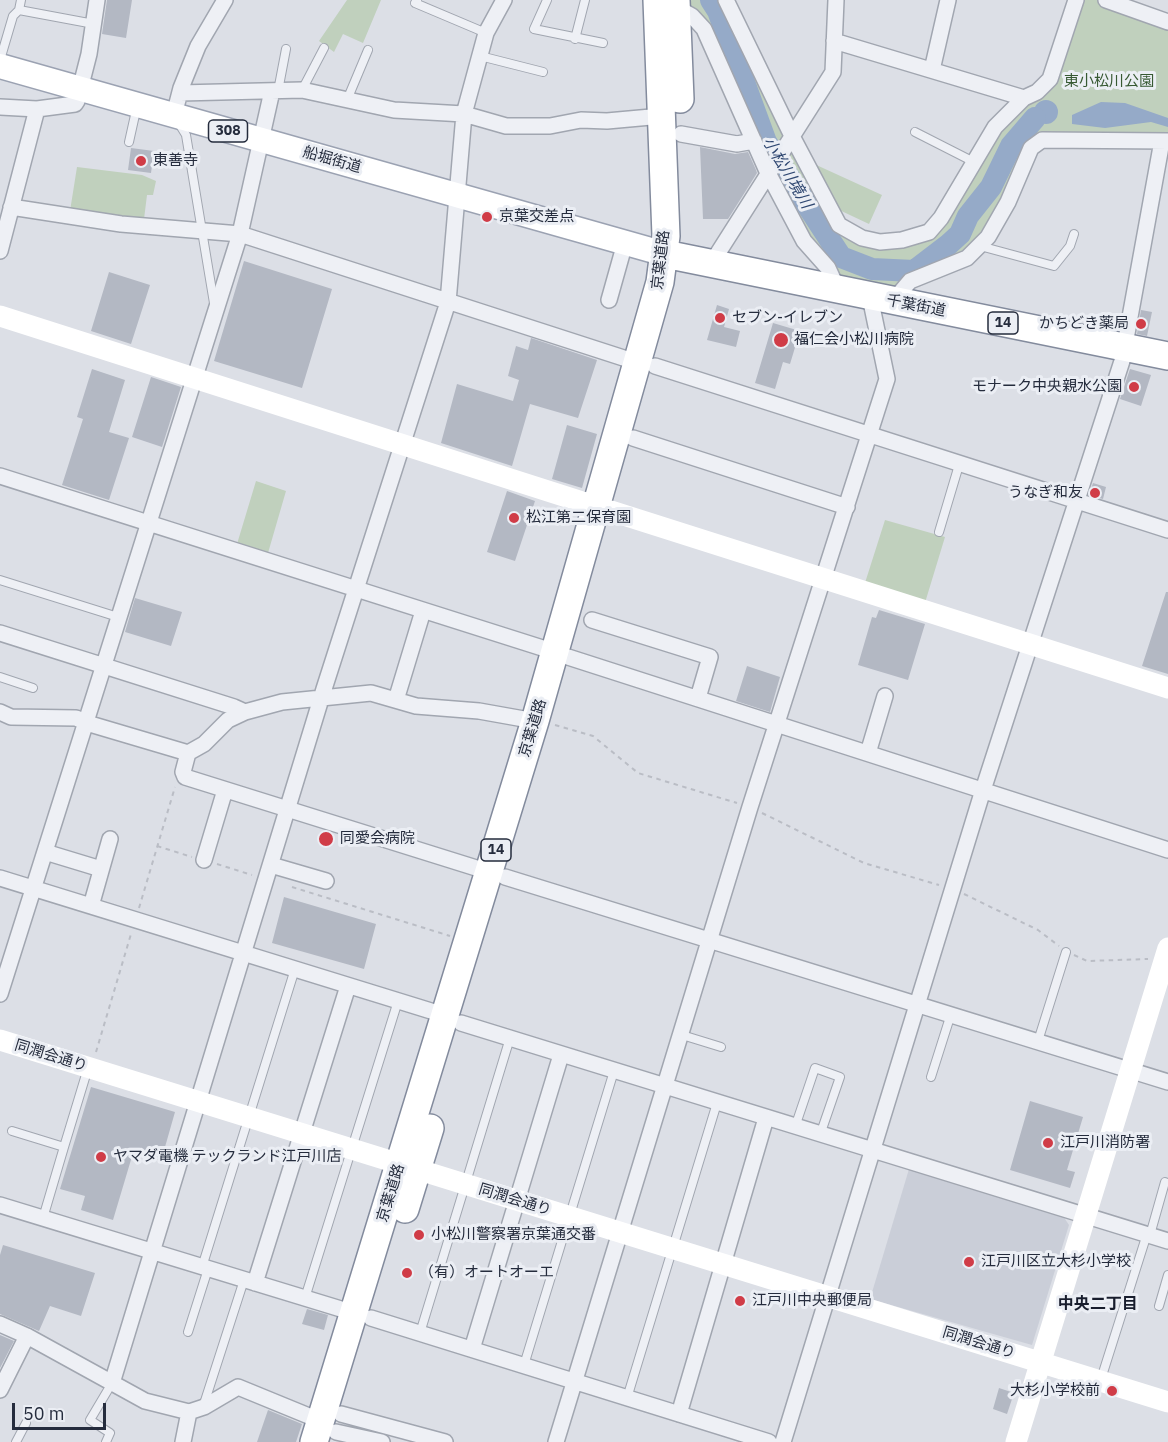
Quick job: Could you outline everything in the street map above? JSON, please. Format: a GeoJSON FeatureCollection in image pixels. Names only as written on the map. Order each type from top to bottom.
{"type":"FeatureCollection","features":[{"type":"Feature","properties":{"kind":"highway","name":"京葉道路"},"geometry":{"type":"LineString","coordinates":[[604,509],[633,438],[647,364],[673,256],[670,2]]}},
{"type":"Feature","properties":{"kind":"highway","name":"千葉街道"},"geometry":{"type":"LineString","coordinates":[[673,256],[1168,357]]}},
{"type":"Feature","properties":{"kind":"highway","name":"京葉道路"},"geometry":{"type":"LineString","coordinates":[[329,1430],[543,722],[647,364]]}},
{"type":"Feature","properties":{"kind":"highway","name":"京葉道路"},"geometry":{"type":"LineString","coordinates":[[453,1019],[468,942],[497,875]]}},
{"type":"Feature","properties":{"kind":"main road","name":"船堀街道"},"geometry":{"type":"LineString","coordinates":[[0,66],[137,105],[177,104],[262,140],[673,256]]}},
{"type":"Feature","properties":{"kind":"street"},"geometry":{"type":"LineString","coordinates":[[0,106],[37,110],[75,104],[94,24],[97,0]]}},
{"type":"Feature","properties":{"kind":"street"},"geometry":{"type":"LineString","coordinates":[[225,0],[198,46],[177,104],[275,91],[302,90],[394,110],[464,114],[506,126],[550,126],[581,120],[607,121],[671,125],[737,144],[754,141]]}},
{"type":"Feature","properties":{"kind":"street"},"geometry":{"type":"LineString","coordinates":[[112,1383],[268,872],[448,302],[464,114],[486,33],[503,0]]}},
{"type":"Feature","properties":{"kind":"street"},"geometry":{"type":"LineString","coordinates":[[726,0],[789,141],[839,225],[862,238],[880,242],[902,240],[928,232],[941,218],[994,127],[1024,98],[1037,92],[1050,79],[1076,0]]}},
{"type":"Feature","properties":{"kind":"street"},"geometry":{"type":"LineString","coordinates":[[711,264],[769,168],[833,72],[836,0]]}},
{"type":"Feature","properties":{"kind":"street"},"geometry":{"type":"LineString","coordinates":[[932,70],[948,0]]}},
{"type":"Feature","properties":{"kind":"street"},"geometry":{"type":"LineString","coordinates":[[1106,0],[1168,22]]}},
{"type":"Feature","properties":{"kind":"street"},"geometry":{"type":"LineString","coordinates":[[670,2],[692,16],[704,29],[754,141],[804,241],[828,268],[838,290]]}},
{"type":"Feature","properties":{"kind":"street"},"geometry":{"type":"LineString","coordinates":[[834,42],[1024,98]]}},
{"type":"Feature","properties":{"kind":"street"},"geometry":{"type":"LineString","coordinates":[[0,994],[240,234],[275,91]]}},
{"type":"Feature","properties":{"kind":"street"},"geometry":{"type":"LineString","coordinates":[[0,251],[37,110]]}},
{"type":"Feature","properties":{"kind":"street"},"geometry":{"type":"LineString","coordinates":[[556,1442],[750,807],[887,379],[882,299],[910,281],[967,258],[988,237],[1008,202],[1031,148],[1042,140],[1165,141],[1125,347],[983,790],[783,1442]]}},
{"type":"Feature","properties":{"kind":"street"},"geometry":{"type":"LineString","coordinates":[[11,207],[121,224],[240,234],[1168,530]]}},
{"type":"Feature","properties":{"kind":"street"},"geometry":{"type":"LineString","coordinates":[[609,300],[625,243]]}},
{"type":"Feature","properties":{"kind":"street"},"geometry":{"type":"LineString","coordinates":[[0,316],[1168,688]]}},
{"type":"Feature","properties":{"kind":"street"},"geometry":{"type":"LineString","coordinates":[[633,438],[847,507]]}},
{"type":"Feature","properties":{"kind":"street"},"geometry":{"type":"LineString","coordinates":[[0,476],[1168,850]]}},
{"type":"Feature","properties":{"kind":"street"},"geometry":{"type":"LineString","coordinates":[[396,700],[423,611]]}},
{"type":"Feature","properties":{"kind":"street"},"geometry":{"type":"LineString","coordinates":[[592,620],[710,657],[698,698]]}},
{"type":"Feature","properties":{"kind":"street"},"geometry":{"type":"LineString","coordinates":[[0,633],[244,712]]}},
{"type":"Feature","properties":{"kind":"street"},"geometry":{"type":"LineString","coordinates":[[543,722],[479,711],[416,706],[371,693],[282,702],[244,712],[228,720],[204,744],[188,753],[183,772],[185,777],[225,790],[1168,1082]]}},
{"type":"Feature","properties":{"kind":"street"},"geometry":{"type":"LineString","coordinates":[[868,753],[885,696]]}},
{"type":"Feature","properties":{"kind":"street"},"geometry":{"type":"LineString","coordinates":[[0,712],[11,717],[55,716],[86,722],[188,753]]}},
{"type":"Feature","properties":{"kind":"street"},"geometry":{"type":"LineString","coordinates":[[204,860],[225,790]]}},
{"type":"Feature","properties":{"kind":"street"},"geometry":{"type":"LineString","coordinates":[[91,906],[110,840]]}},
{"type":"Feature","properties":{"kind":"street"},"geometry":{"type":"LineString","coordinates":[[45,852],[101,869]]}},
{"type":"Feature","properties":{"kind":"street"},"geometry":{"type":"LineString","coordinates":[[268,872],[326,881]]}},
{"type":"Feature","properties":{"kind":"street"},"geometry":{"type":"LineString","coordinates":[[0,878],[398,1001],[614,1071],[1168,1241]]}},
{"type":"Feature","properties":{"kind":"street"},"geometry":{"type":"LineString","coordinates":[[1016,1442],[1167,952]]}},
{"type":"Feature","properties":{"kind":"street"},"geometry":{"type":"LineString","coordinates":[[249,1281],[348,986]]}},
{"type":"Feature","properties":{"kind":"street","name":"同潤会通り"},"geometry":{"type":"LineString","coordinates":[[0,1040],[1168,1402]]}},
{"type":"Feature","properties":{"kind":"street"},"geometry":{"type":"LineString","coordinates":[[472,1349],[561,1054]]}},
{"type":"Feature","properties":{"kind":"street"},"geometry":{"type":"LineString","coordinates":[[679,1414],[766,1118]]}},
{"type":"Feature","properties":{"kind":"street"},"geometry":{"type":"LineString","coordinates":[[0,1204],[769,1442]]}},
{"type":"Feature","properties":{"kind":"street"},"geometry":{"type":"LineString","coordinates":[[0,1324],[27,1336],[146,1401],[196,1410],[238,1387],[329,1430],[382,1442]]}},
{"type":"Feature","properties":{"kind":"street"},"geometry":{"type":"LineString","coordinates":[[0,1390],[27,1336]]}},
{"type":"Feature","properties":{"kind":"street"},"geometry":{"type":"LineString","coordinates":[[183,1442],[196,1410]]}},
{"type":"Feature","properties":{"kind":"street"},"geometry":{"type":"LineString","coordinates":[[329,1430],[445,1442]]}},
{"type":"Feature","properties":{"kind":"lane"},"geometry":{"type":"LineString","coordinates":[[0,60],[13,15],[19,10],[21,0]]}},
{"type":"Feature","properties":{"kind":"lane"},"geometry":{"type":"LineString","coordinates":[[417,0],[415,3],[486,33]]}},
{"type":"Feature","properties":{"kind":"lane"},"geometry":{"type":"LineString","coordinates":[[547,0],[534,29],[603,43]]}},
{"type":"Feature","properties":{"kind":"lane"},"geometry":{"type":"LineString","coordinates":[[575,39],[585,0]]}},
{"type":"Feature","properties":{"kind":"lane"},"geometry":{"type":"LineString","coordinates":[[19,10],[94,24]]}},
{"type":"Feature","properties":{"kind":"lane"},"geometry":{"type":"LineString","coordinates":[[302,90],[324,48]]}},
{"type":"Feature","properties":{"kind":"lane"},"geometry":{"type":"LineString","coordinates":[[275,91],[286,49]]}},
{"type":"Feature","properties":{"kind":"lane"},"geometry":{"type":"LineString","coordinates":[[347,100],[368,50]]}},
{"type":"Feature","properties":{"kind":"lane"},"geometry":{"type":"LineString","coordinates":[[480,56],[543,72]]}},
{"type":"Feature","properties":{"kind":"lane"},"geometry":{"type":"LineString","coordinates":[[177,104],[186,135],[215,310]]}},
{"type":"Feature","properties":{"kind":"lane"},"geometry":{"type":"LineString","coordinates":[[129,142],[137,105]]}},
{"type":"Feature","properties":{"kind":"lane"},"geometry":{"type":"LineString","coordinates":[[915,132],[974,162]]}},
{"type":"Feature","properties":{"kind":"lane"},"geometry":{"type":"LineString","coordinates":[[979,246],[1054,266],[1070,246],[1074,234]]}},
{"type":"Feature","properties":{"kind":"lane"},"geometry":{"type":"LineString","coordinates":[[939,532],[959,465]]}},
{"type":"Feature","properties":{"kind":"lane"},"geometry":{"type":"LineString","coordinates":[[0,580],[118,617]]}},
{"type":"Feature","properties":{"kind":"lane"},"geometry":{"type":"LineString","coordinates":[[0,678],[33,688]]}},
{"type":"Feature","properties":{"kind":"lane"},"geometry":{"type":"LineString","coordinates":[[1038,1041],[1066,952]]}},
{"type":"Feature","properties":{"kind":"lane"},"geometry":{"type":"LineString","coordinates":[[188,1332],[248,1116],[295,969]]}},
{"type":"Feature","properties":{"kind":"lane"},"geometry":{"type":"LineString","coordinates":[[305,1298],[398,1001]]}},
{"type":"Feature","properties":{"kind":"lane"},"geometry":{"type":"LineString","coordinates":[[931,1077],[951,1014]]}},
{"type":"Feature","properties":{"kind":"lane"},"geometry":{"type":"LineString","coordinates":[[682,1035],[721,1047]]}},
{"type":"Feature","properties":{"kind":"lane"},"geometry":{"type":"LineString","coordinates":[[420,1333],[510,1038]]}},
{"type":"Feature","properties":{"kind":"lane"},"geometry":{"type":"LineString","coordinates":[[43,1218],[90,1068]]}},
{"type":"Feature","properties":{"kind":"lane"},"geometry":{"type":"LineString","coordinates":[[795,1127],[814,1068],[840,1077],[820,1135]]}},
{"type":"Feature","properties":{"kind":"lane"},"geometry":{"type":"LineString","coordinates":[[524,1365],[614,1071]]}},
{"type":"Feature","properties":{"kind":"lane"},"geometry":{"type":"LineString","coordinates":[[627,1398],[717,1103]]}},
{"type":"Feature","properties":{"kind":"lane"},"geometry":{"type":"LineString","coordinates":[[12,1131],[64,1147]]}},
{"type":"Feature","properties":{"kind":"lane"},"geometry":{"type":"LineString","coordinates":[[1101,1381],[1165,1182]]}},
{"type":"Feature","properties":{"kind":"lane"},"geometry":{"type":"LineString","coordinates":[[1159,1306],[1168,1275]]}},
{"type":"Feature","properties":{"kind":"lane"},"geometry":{"type":"LineString","coordinates":[[196,1410],[249,1281]]}},
{"type":"Feature","properties":{"kind":"lane"},"geometry":{"type":"LineString","coordinates":[[106,1442],[110,1433],[90,1420],[112,1383]]}},
{"type":"Feature","properties":{"kind":"lane"},"geometry":{"type":"LineString","coordinates":[[16,1442],[26,1423]]}},
{"type":"Feature","properties":{"kind":"path"},"geometry":{"type":"LineString","coordinates":[[543,722],[593,736],[638,773],[750,807],[864,863],[954,889],[1038,930],[1066,952],[1087,961],[1135,961],[1167,952]]}},
{"type":"Feature","properties":{"kind":"path"},"geometry":{"type":"LineString","coordinates":[[90,1068],[177,779],[183,772]]}},
{"type":"Feature","properties":{"kind":"path"},"geometry":{"type":"LineString","coordinates":[[157,846],[204,860],[268,872],[468,942]]}},
{"type":"Feature","properties":{"kind":"shaded area","name":"江戸川区立大杉小学校"},"geometry":{"type":"Polygon","coordinates":[[[909,1169],[1063,1216],[1069,1225],[1032,1345],[870,1299],[909,1169]]]}},
{"type":"Feature","properties":{"kind":"green space"},"geometry":{"type":"Polygon","coordinates":[[[347,0],[381,0],[363,43],[343,34],[334,52],[319,41],[347,0]]]}},
{"type":"Feature","properties":{"kind":"green space","name":"東小松川公園"},"geometry":{"type":"Polygon","coordinates":[[[676,0],[726,0],[831,211],[862,238],[929,232],[995,127],[1037,92],[1076,0],[1106,0],[1168,21],[1168,141],[1042,140],[969,256],[910,281],[893,301],[838,290],[804,241],[712,50],[676,0]]]}},
{"type":"Feature","properties":{"kind":"green space"},"geometry":{"type":"Polygon","coordinates":[[[812,163],[882,195],[869,224],[835,208],[812,163]]]}},
{"type":"Feature","properties":{"kind":"green space"},"geometry":{"type":"Polygon","coordinates":[[[77,167],[142,175],[156,181],[153,195],[147,195],[144,219],[70,211],[77,167]]]}},
{"type":"Feature","properties":{"kind":"green space"},"geometry":{"type":"Polygon","coordinates":[[[256,481],[286,491],[268,553],[237,544],[256,481]]]}},
{"type":"Feature","properties":{"kind":"green space"},"geometry":{"type":"Polygon","coordinates":[[[885,520],[945,537],[924,606],[864,586],[885,520]]]}},
{"type":"Feature","properties":{"kind":"water"},"geometry":{"type":"Polygon","coordinates":[[[1046,100],[1054,104],[1058,112],[1054,120],[1046,124],[1038,120],[1034,112],[1038,104],[1046,100]]]}},
{"type":"Feature","properties":{"kind":"water"},"geometry":{"type":"Polygon","coordinates":[[[1101,102],[1125,103],[1168,118],[1168,127],[1151,122],[1105,128],[1072,124],[1072,115],[1101,102]]]}},
{"type":"Feature","properties":{"kind":"building"},"geometry":{"type":"Polygon","coordinates":[[[107,0],[132,0],[126,38],[102,34],[107,0]]]}},
{"type":"Feature","properties":{"kind":"building"},"geometry":{"type":"Polygon","coordinates":[[[700,147],[735,154],[748,152],[756,170],[757,173],[728,219],[703,219],[700,147]]]}},
{"type":"Feature","properties":{"kind":"building"},"geometry":{"type":"Polygon","coordinates":[[[131,148],[154,151],[151,173],[128,170],[131,148]]]}},
{"type":"Feature","properties":{"kind":"building"},"geometry":{"type":"Polygon","coordinates":[[[244,261],[332,289],[302,388],[214,361],[244,261]]]}},
{"type":"Feature","properties":{"kind":"building"},"geometry":{"type":"Polygon","coordinates":[[[109,272],[150,285],[131,344],[91,331],[109,272]]]}},
{"type":"Feature","properties":{"kind":"building","name":"セブン-イレブン"},"geometry":{"type":"Polygon","coordinates":[[[717,305],[729,309],[724,327],[740,331],[736,347],[707,340],[717,305]]]}},
{"type":"Feature","properties":{"kind":"building"},"geometry":{"type":"Polygon","coordinates":[[[1141,310],[1152,312],[1147,336],[1137,334],[1141,310]]]}},
{"type":"Feature","properties":{"kind":"building"},"geometry":{"type":"Polygon","coordinates":[[[773,323],[800,331],[790,364],[783,362],[775,389],[755,383],[773,323]]]}},
{"type":"Feature","properties":{"kind":"building"},"geometry":{"type":"Polygon","coordinates":[[[531,338],[597,360],[578,418],[530,404],[512,466],[441,443],[457,384],[513,401],[519,380],[508,376],[516,346],[528,350],[531,338]]]}},
{"type":"Feature","properties":{"kind":"building"},"geometry":{"type":"Polygon","coordinates":[[[92,369],[125,380],[109,432],[129,438],[109,500],[62,485],[83,419],[77,417],[92,369]]]}},
{"type":"Feature","properties":{"kind":"building","name":"モナーク中央親水公園"},"geometry":{"type":"Polygon","coordinates":[[[1130,369],[1151,375],[1141,406],[1120,399],[1130,369]]]}},
{"type":"Feature","properties":{"kind":"building"},"geometry":{"type":"Polygon","coordinates":[[[151,377],[181,387],[162,447],[132,437],[151,377]]]}},
{"type":"Feature","properties":{"kind":"building"},"geometry":{"type":"Polygon","coordinates":[[[567,425],[597,434],[582,488],[552,479],[567,425]]]}},
{"type":"Feature","properties":{"kind":"building"},"geometry":{"type":"Polygon","coordinates":[[[1093,483],[1106,487],[1103,499],[1089,495],[1093,483]]]}},
{"type":"Feature","properties":{"kind":"building"},"geometry":{"type":"Polygon","coordinates":[[[507,491],[535,501],[515,561],[487,552],[507,491]]]}},
{"type":"Feature","properties":{"kind":"building"},"geometry":{"type":"Polygon","coordinates":[[[1166,592],[1168,592],[1168,674],[1142,666],[1166,592]]]}},
{"type":"Feature","properties":{"kind":"building"},"geometry":{"type":"Polygon","coordinates":[[[135,598],[182,612],[171,646],[125,632],[135,598]]]}},
{"type":"Feature","properties":{"kind":"building"},"geometry":{"type":"Polygon","coordinates":[[[879,610],[925,624],[908,680],[858,665],[872,617],[876,618],[879,610]]]}},
{"type":"Feature","properties":{"kind":"building"},"geometry":{"type":"Polygon","coordinates":[[[747,666],[780,677],[770,712],[736,701],[747,666]]]}},
{"type":"Feature","properties":{"kind":"building"},"geometry":{"type":"Polygon","coordinates":[[[284,897],[376,924],[364,969],[272,943],[284,897]]]}},
{"type":"Feature","properties":{"kind":"building","name":"ヤマダ電機 テックランド江戸川店"},"geometry":{"type":"Polygon","coordinates":[[[91,1087],[175,1112],[161,1161],[133,1153],[113,1220],[81,1210],[85,1196],[60,1189],[91,1087]]]}},
{"type":"Feature","properties":{"kind":"building"},"geometry":{"type":"Polygon","coordinates":[[[1030,1101],[1083,1117],[1067,1170],[1075,1172],[1070,1188],[1010,1170],[1030,1101]]]}},
{"type":"Feature","properties":{"kind":"building"},"geometry":{"type":"Polygon","coordinates":[[[3,1245],[95,1273],[81,1316],[50,1306],[39,1331],[0,1314],[0,1255],[3,1245]]]}},
{"type":"Feature","properties":{"kind":"building"},"geometry":{"type":"Polygon","coordinates":[[[307,1309],[328,1315],[324,1330],[302,1324],[307,1309]]]}},
{"type":"Feature","properties":{"kind":"building"},"geometry":{"type":"Polygon","coordinates":[[[0,1335],[14,1341],[0,1368],[0,1335]]]}},
{"type":"Feature","properties":{"kind":"building"},"geometry":{"type":"Polygon","coordinates":[[[999,1388],[1014,1393],[1007,1414],[993,1409],[999,1388]]]}},
{"type":"Feature","properties":{"kind":"building"},"geometry":{"type":"Polygon","coordinates":[[[268,1410],[302,1424],[296,1442],[257,1442],[268,1410]]]}},
{"type":"Feature","properties":{"kind":"waterway","name":"小松川境川"},"geometry":{"type":"LineString","coordinates":[[711,0],[718,11],[766,142],[841,257],[872,269],[914,271],[960,234],[968,216],[991,187],[1011,146],[1035,118]]}},
{"type":"Feature","properties":{"kind":"place","name":"東善寺"},"geometry":{"type":"Point","coordinates":[141,161]}},
{"type":"Feature","properties":{"kind":"place","name":"京葉交差点"},"geometry":{"type":"Point","coordinates":[487,217]}},
{"type":"Feature","properties":{"kind":"place","name":"セブン-イレブン"},"geometry":{"type":"Point","coordinates":[720,318]}},
{"type":"Feature","properties":{"kind":"place","name":"かちどき薬局"},"geometry":{"type":"Point","coordinates":[1141,324]}},
{"type":"Feature","properties":{"kind":"place","name":"福仁会小松川病院"},"geometry":{"type":"Point","coordinates":[781,340]}},
{"type":"Feature","properties":{"kind":"place","name":"モナーク中央親水公園"},"geometry":{"type":"Point","coordinates":[1134,387]}},
{"type":"Feature","properties":{"kind":"place","name":"うなぎ和友"},"geometry":{"type":"Point","coordinates":[1095,493]}},
{"type":"Feature","properties":{"kind":"place","name":"松江第二保育園"},"geometry":{"type":"Point","coordinates":[514,518]}},
{"type":"Feature","properties":{"kind":"place","name":"同愛会病院"},"geometry":{"type":"Point","coordinates":[326,839]}},
{"type":"Feature","properties":{"kind":"place","name":"江戸川消防署"},"geometry":{"type":"Point","coordinates":[1048,1143]}},
{"type":"Feature","properties":{"kind":"place","name":"ヤマダ電機 テックランド江戸川店"},"geometry":{"type":"Point","coordinates":[101,1157]}},
{"type":"Feature","properties":{"kind":"place","name":"小松川警察署京葉通交番"},"geometry":{"type":"Point","coordinates":[419,1235]}},
{"type":"Feature","properties":{"kind":"place","name":"江戸川区立大杉小学校"},"geometry":{"type":"Point","coordinates":[969,1262]}},
{"type":"Feature","properties":{"kind":"place","name":"（有）オートオーエ"},"geometry":{"type":"Point","coordinates":[407,1273]}},
{"type":"Feature","properties":{"kind":"place","name":"江戸川中央郵便局"},"geometry":{"type":"Point","coordinates":[740,1301]}},
{"type":"Feature","properties":{"kind":"place","name":"大杉小学校前"},"geometry":{"type":"Point","coordinates":[1112,1391]}},
{"type":"Feature","properties":{"kind":"district","name":"中央二丁目"},"geometry":{"type":"Point","coordinates":[1098,1304]}}]}
